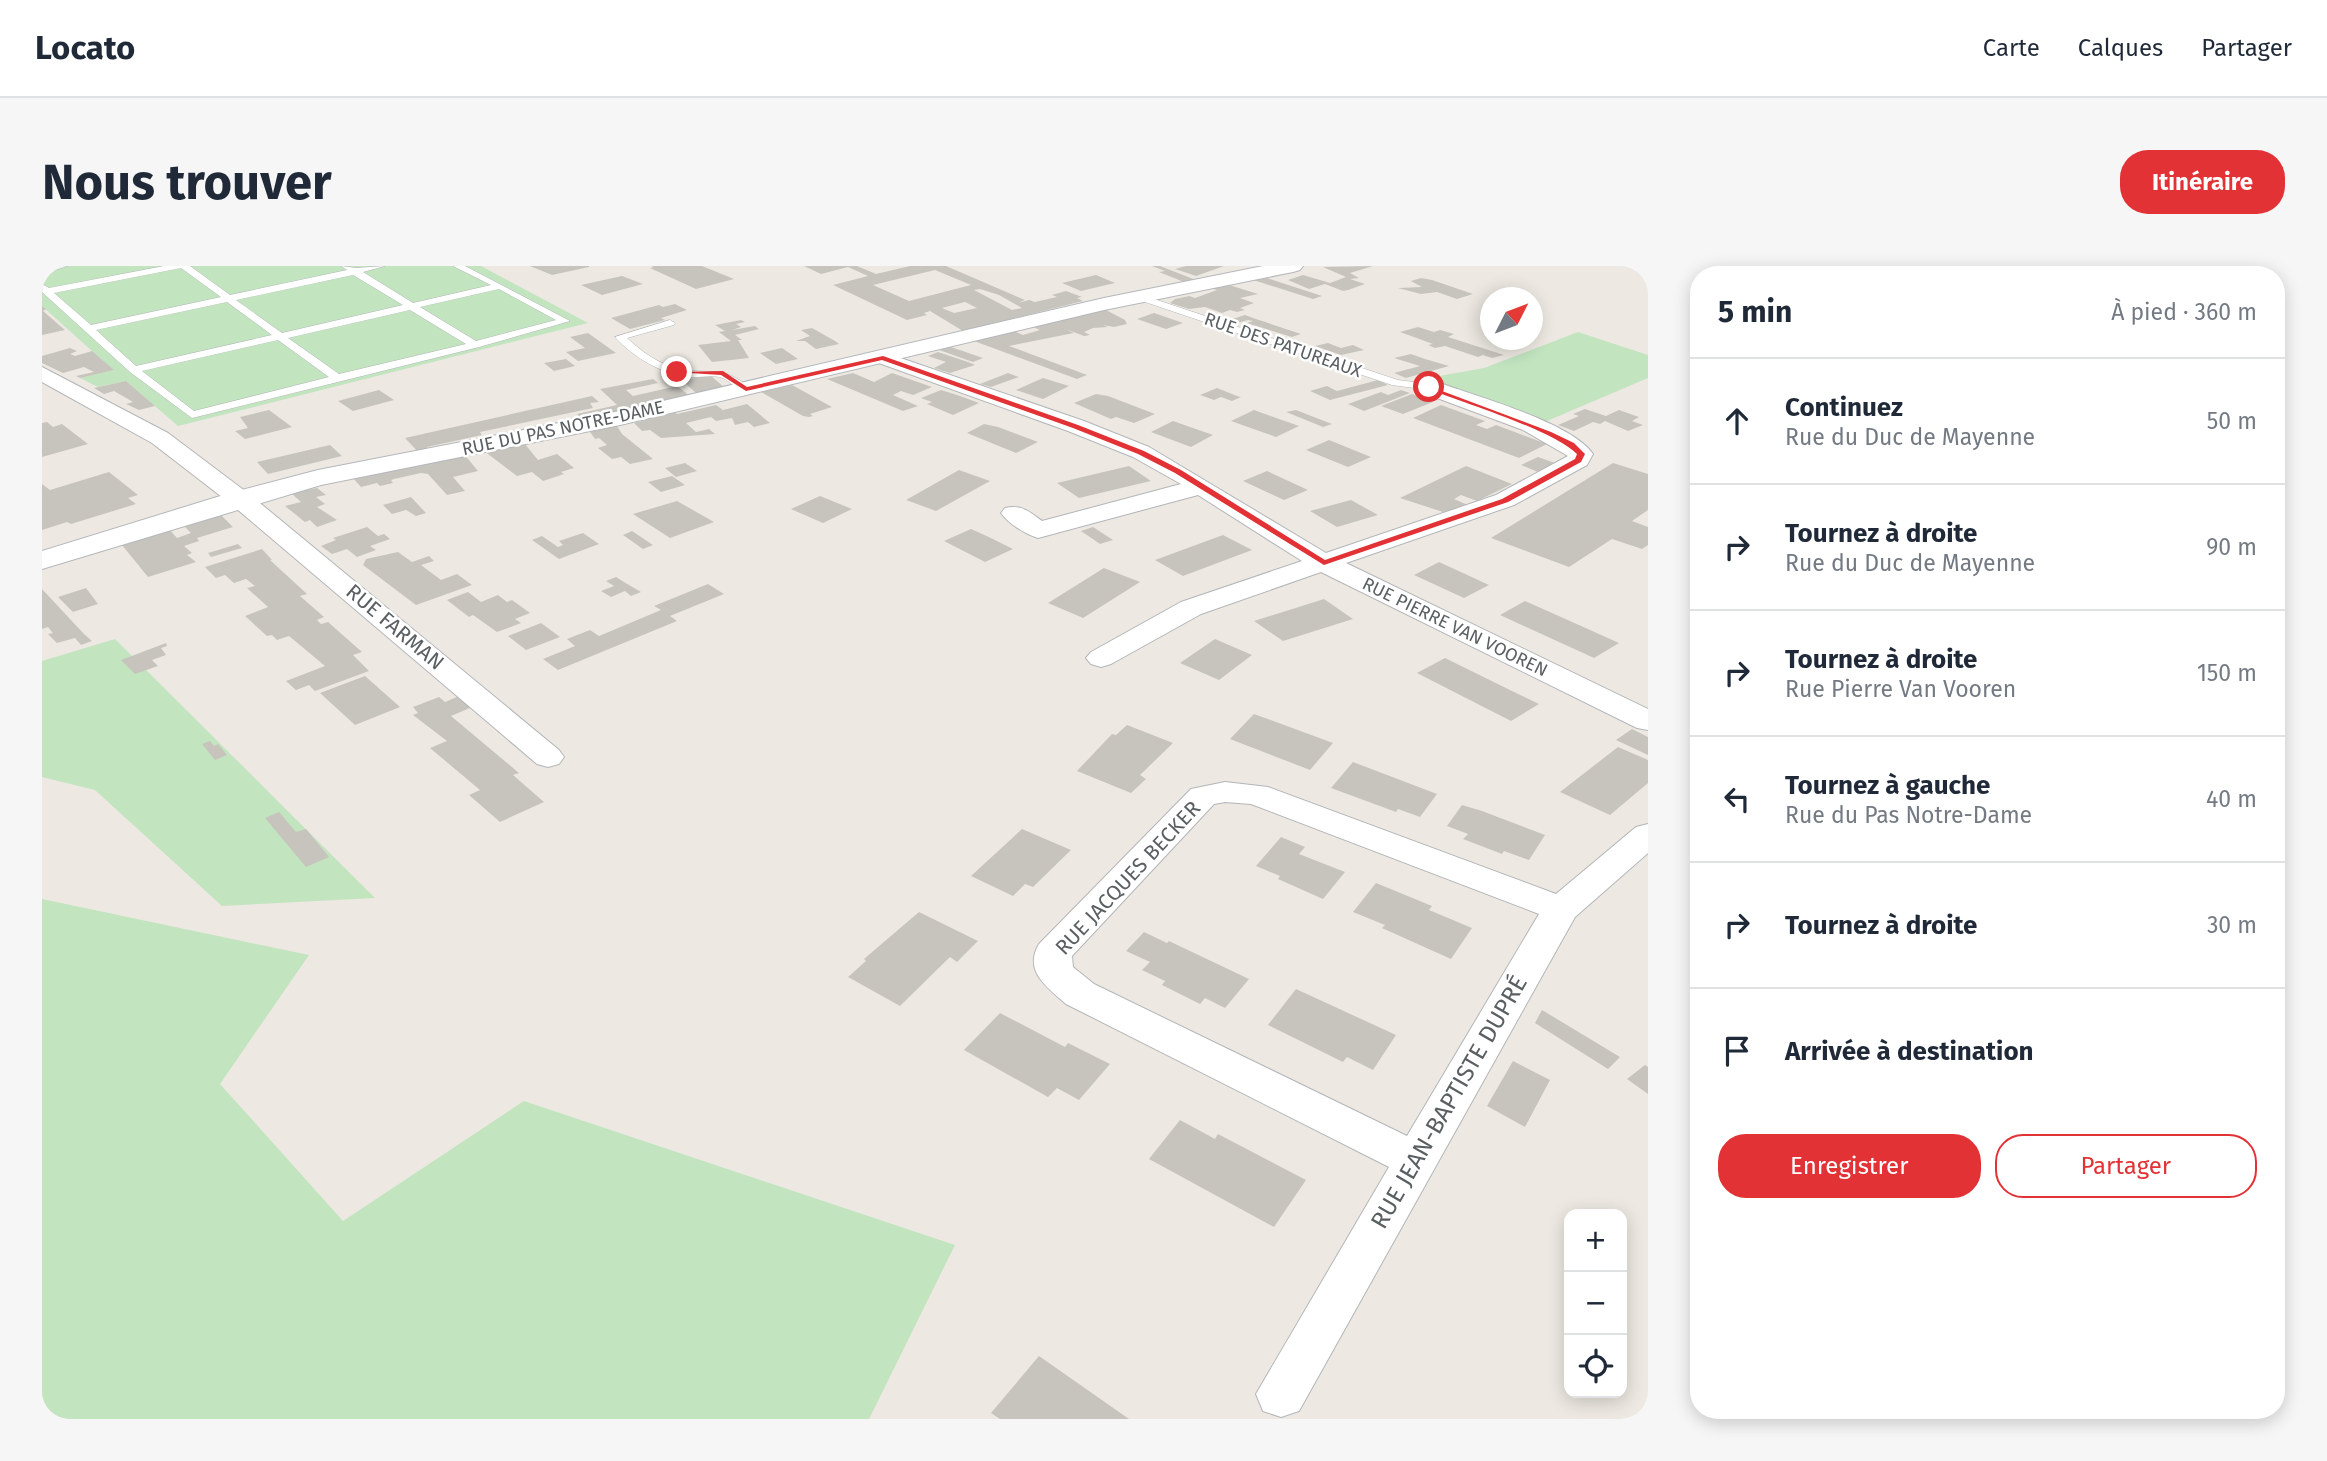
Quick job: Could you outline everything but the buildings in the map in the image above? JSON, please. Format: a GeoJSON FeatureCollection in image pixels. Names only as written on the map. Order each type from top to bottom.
{"type":"FeatureCollection","features":[{"type":"Feature","properties":{"kind":"street","name":"RUE DU PAS NOTRE-DAME"},"geometry":{"type":"LineString","coordinates":[[42,560],[318,478],[620,418],[1139,296],[1293,266]]}},
{"type":"Feature","properties":{"kind":"street","name":"RUE PIERRE VAN VOOREN"},"geometry":{"type":"LineString","coordinates":[[883,358],[1076,426],[1141,452],[1324,563],[1648,721]]}},
{"type":"Feature","properties":{"kind":"street","name":"RUE FARMAN"},"geometry":{"type":"LineString","coordinates":[[42,373],[160,438],[240,499],[548,757]]}},
{"type":"Feature","properties":{"kind":"street"},"geometry":{"type":"LineString","coordinates":[[1101,658],[1191,608],[1505,500],[1579,460],[1581,454],[1571,445],[1548,433],[1429,387]]}},
{"type":"Feature","properties":{"kind":"street"},"geometry":{"type":"LineString","coordinates":[[1014,513],[1038,530],[1199,487]]}},
{"type":"Feature","properties":{"kind":"street","name":"RUE JACQUES BECKER"},"geometry":{"type":"LineString","coordinates":[[1416,1160],[1080,994],[1054,972],[1053,953],[1203,796],[1225,792],[1256,794],[1561,909]]}},
{"type":"Feature","properties":{"kind":"street","name":"RUE JEAN-BAPTISTE DUPRÉ"},"geometry":{"type":"LineString","coordinates":[[1281,1394],[1561,909],[1648,835]]}},
{"type":"Feature","properties":{"kind":"lane"},"geometry":{"type":"LineString","coordinates":[[42,271],[63,266]]}},
{"type":"Feature","properties":{"kind":"lane"},"geometry":{"type":"LineString","coordinates":[[45,289],[181,266],[337,378]]}},
{"type":"Feature","properties":{"kind":"lane"},"geometry":{"type":"LineString","coordinates":[[88,329],[229,299],[351,269],[380,266]]}},
{"type":"Feature","properties":{"kind":"lane"},"geometry":{"type":"LineString","coordinates":[[45,289],[134,370],[191,415],[565,321],[458,266]]}},
{"type":"Feature","properties":{"kind":"lane"},"geometry":{"type":"LineString","coordinates":[[351,269],[475,345]]}},
{"type":"Feature","properties":{"kind":"lane"},"geometry":{"type":"LineString","coordinates":[[134,370],[500,286]]}},
{"type":"Feature","properties":{"kind":"lane","name":"RUE DES PATUREAUX"},"geometry":{"type":"LineString","coordinates":[[1139,296],[1396,383],[1429,387]]}},
{"type":"Feature","properties":{"kind":"lane"},"geometry":{"type":"LineString","coordinates":[[670,323],[620,337],[659,365],[682,373],[723,373],[746,389]]}},
{"type":"Feature","properties":{"kind":"green space"},"geometry":{"type":"Polygon","coordinates":[[[42,266],[481,266],[588,323],[178,426],[126,381],[98,387],[80,378],[113,370],[42,306],[42,266]]]}},
{"type":"Feature","properties":{"kind":"green space"},"geometry":{"type":"Polygon","coordinates":[[[1578,332],[1648,355],[1648,378],[1540,424],[1417,380],[1484,368],[1531,350],[1543,350],[1543,345],[1578,332]]]}},
{"type":"Feature","properties":{"kind":"green space"},"geometry":{"type":"Polygon","coordinates":[[[115,639],[375,898],[222,906],[95,790],[42,777],[42,661],[115,639]]]}},
{"type":"Feature","properties":{"kind":"green space"},"geometry":{"type":"Polygon","coordinates":[[[42,899],[309,955],[220,1084],[343,1221],[524,1101],[955,1245],[869,1419],[42,1419],[42,899]]]}},
{"type":"Feature","properties":{"kind":"route"},"geometry":{"type":"LineString","coordinates":[[677,372],[723,373],[746,389],[883,358],[1076,426],[1141,452],[1324,563],[1505,500],[1579,460],[1581,454],[1571,445],[1548,433],[1429,387]]}}]}
